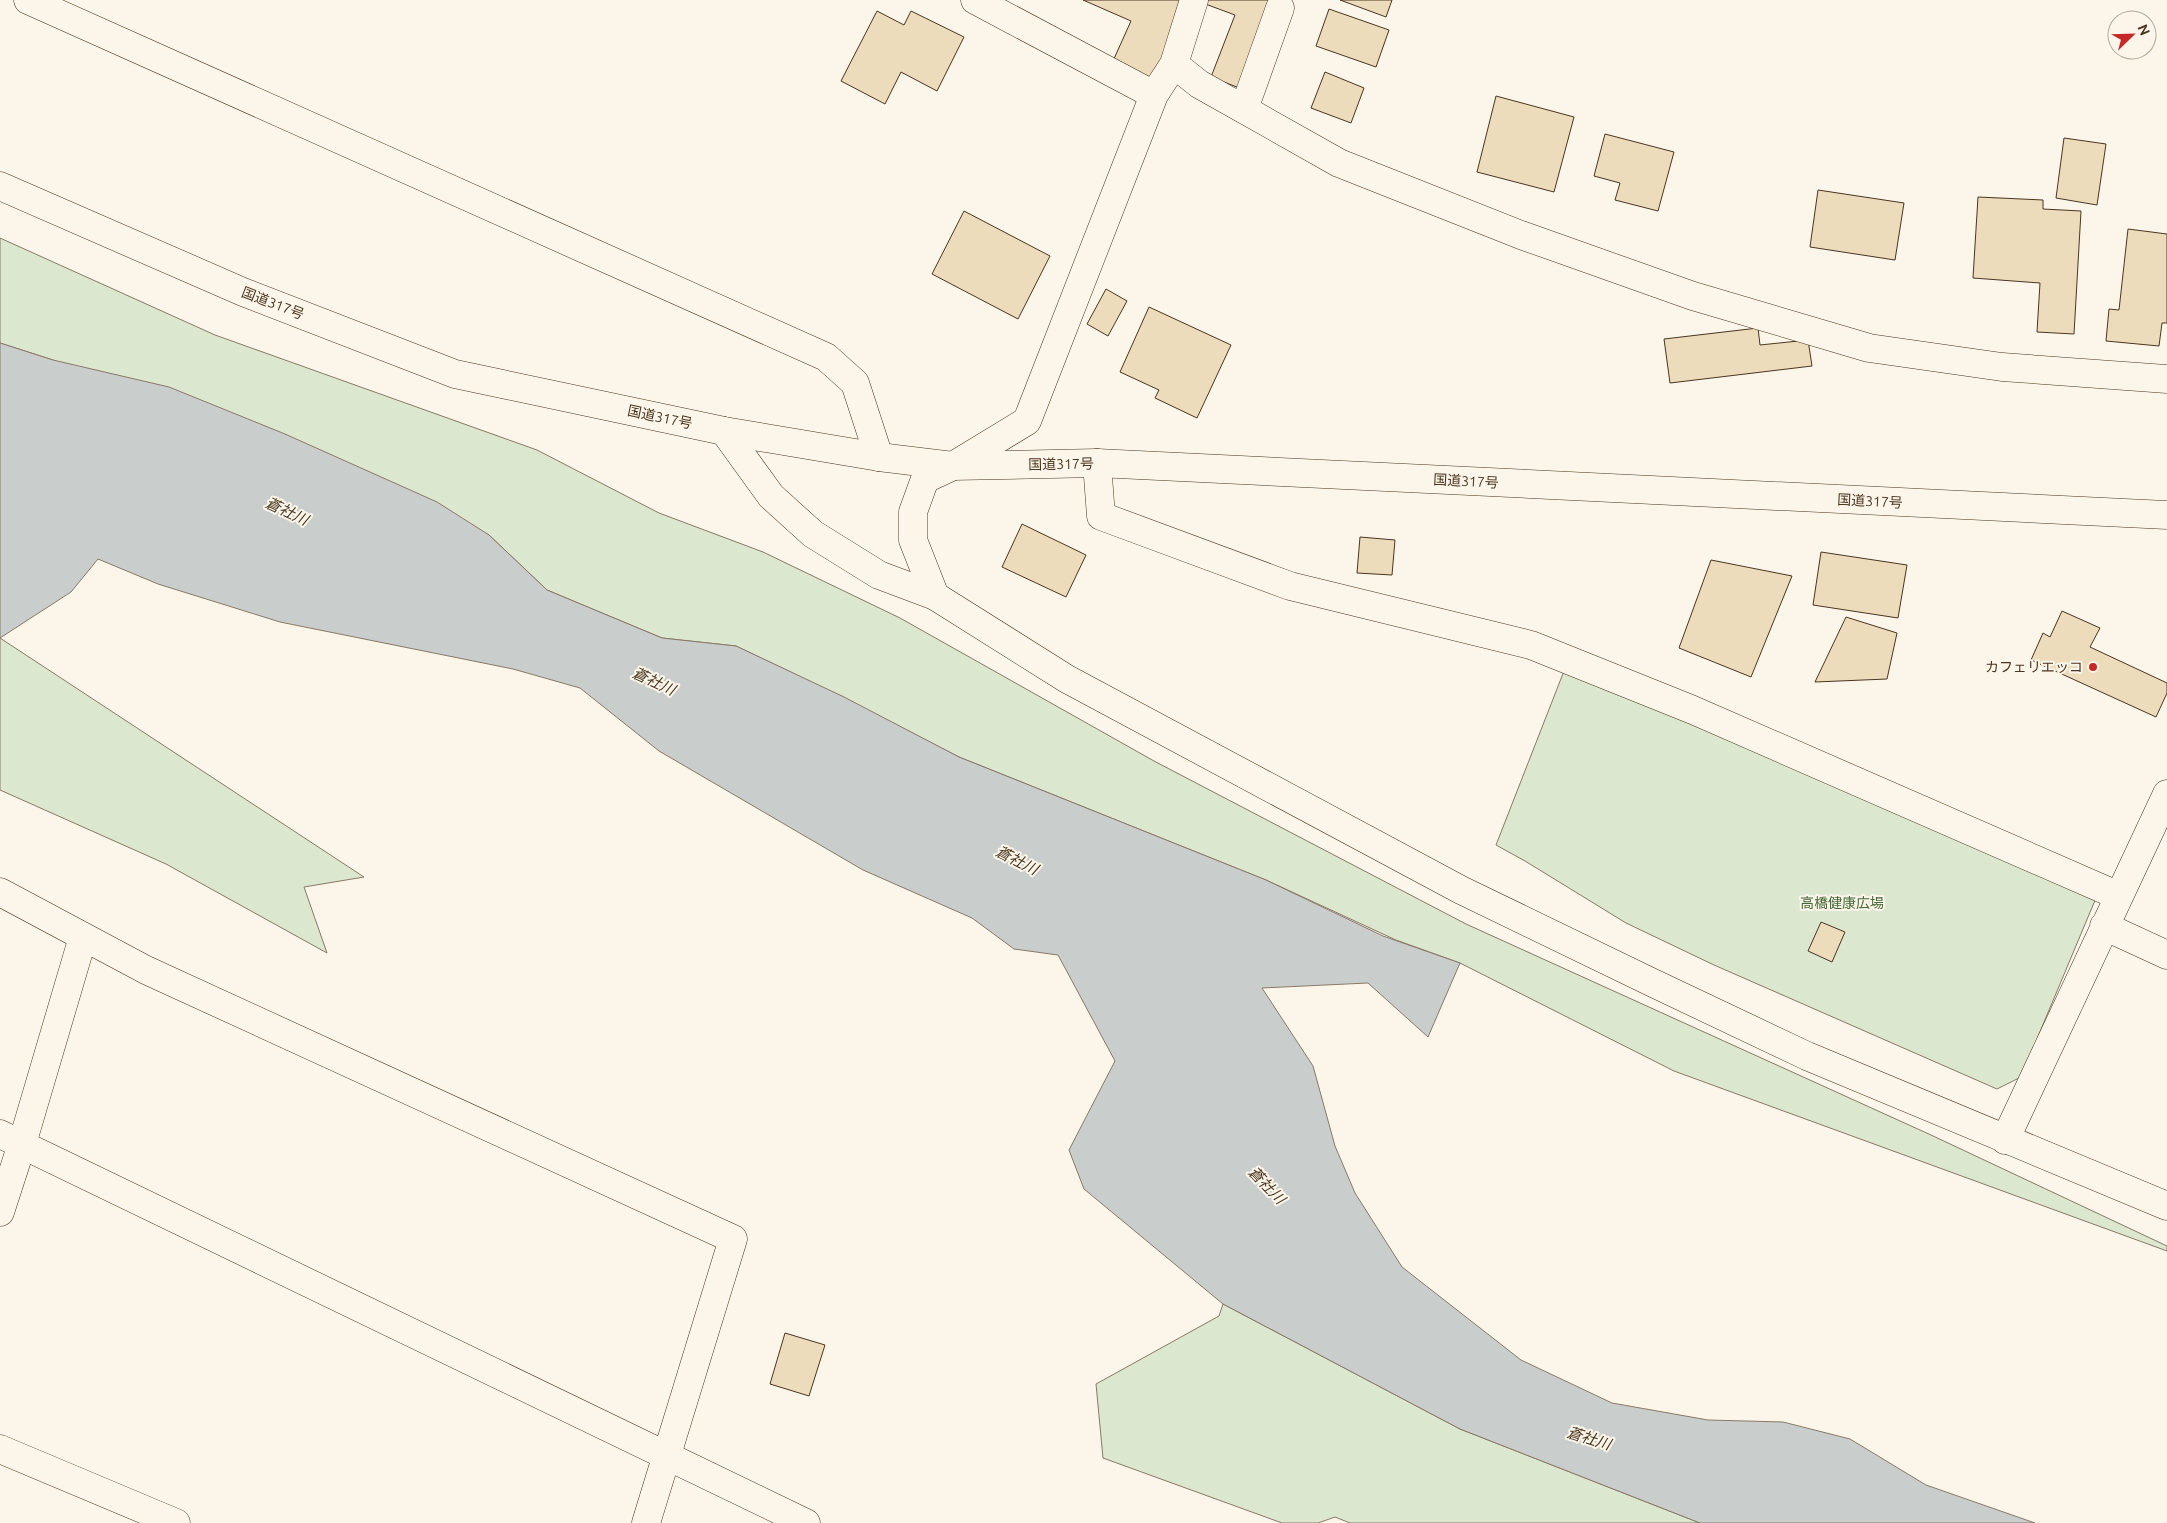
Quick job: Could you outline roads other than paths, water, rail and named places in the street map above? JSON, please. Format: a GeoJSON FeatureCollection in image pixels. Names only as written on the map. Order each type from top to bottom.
{"type":"FeatureCollection","features":[{"type":"Feature","properties":{"kind":"main road"},"geometry":{"type":"LineString","coordinates":[[28,0],[826,357],[855,383],[879,457]]}},
{"type":"Feature","properties":{"kind":"main road"},"geometry":{"type":"LineString","coordinates":[[975,0],[1154,95]]}},
{"type":"Feature","properties":{"kind":"main road"},"geometry":{"type":"LineString","coordinates":[[935,596],[913,540],[913,512],[925,479],[953,466],[1027,421],[1154,95],[1174,64],[1194,0]]}},
{"type":"Feature","properties":{"kind":"main road"},"geometry":{"type":"LineString","coordinates":[[1244,108],[1280,8]]}},
{"type":"Feature","properties":{"kind":"main road"},"geometry":{"type":"LineString","coordinates":[[1174,64],[1199,84],[1339,163],[1521,235],[1693,296],[1869,348],[2002,367],[2167,379]]}},
{"type":"Feature","properties":{"kind":"main road","name":"国道317号"},"geometry":{"type":"LineString","coordinates":[[0,186],[242,292],[455,374],[724,431],[879,457],[953,466],[1097,464],[2167,515]]}},
{"type":"Feature","properties":{"kind":"main road"},"geometry":{"type":"LineString","coordinates":[[724,431],[771,496],[813,534],[879,575],[935,596],[1067,679],[1461,890],[1807,1056],[2167,1206]]}},
{"type":"Feature","properties":{"kind":"main road"},"geometry":{"type":"LineString","coordinates":[[1097,464],[1101,516],[1290,586],[1531,645],[1693,710],[2119,896]]}},
{"type":"Feature","properties":{"kind":"main road"},"geometry":{"type":"LineString","coordinates":[[2005,1140],[2167,794]]}},
{"type":"Feature","properties":{"kind":"main road"},"geometry":{"type":"LineString","coordinates":[[0,892],[146,970],[733,1239],[646,1523]]}},
{"type":"Feature","properties":{"kind":"main road"},"geometry":{"type":"LineString","coordinates":[[2104,926],[2167,955]]}},
{"type":"Feature","properties":{"kind":"main road"},"geometry":{"type":"LineString","coordinates":[[0,1212],[11,1139],[83,937]]}},
{"type":"Feature","properties":{"kind":"main road"},"geometry":{"type":"LineString","coordinates":[[11,1139],[806,1523]]}},
{"type":"Feature","properties":{"kind":"main road"},"geometry":{"type":"LineString","coordinates":[[0,1449],[176,1523]]}},
{"type":"Feature","properties":{"kind":"water","name":"蒼社川"},"geometry":{"type":"Polygon","coordinates":[[[0,343],[53,360],[169,387],[285,434],[437,502],[489,535],[547,590],[662,638],[736,646],[844,697],[959,757],[1266,880],[1383,936],[1460,963],[1428,1037],[1368,983],[1262,988],[1313,1066],[1335,1146],[1355,1193],[1402,1267],[1521,1360],[1612,1403],[1708,1420],[1783,1422],[1850,1439],[1926,1485],[2035,1523],[1700,1523],[1460,1429],[1223,1304],[1084,1189],[1069,1150],[1115,1061],[1058,955],[1014,949],[972,918],[863,870],[659,751],[580,688],[513,669],[280,622],[158,584],[98,559],[71,592],[0,638],[0,343]]]}},
{"type":"Feature","properties":{"kind":"place","name":"カフェリエッコ"},"geometry":{"type":"Point","coordinates":[2093,667]}},
{"type":"Feature","properties":{"kind":"park label","name":"高橋健康広場"},"geometry":{"type":"Point","coordinates":[1842,903]}}]}
